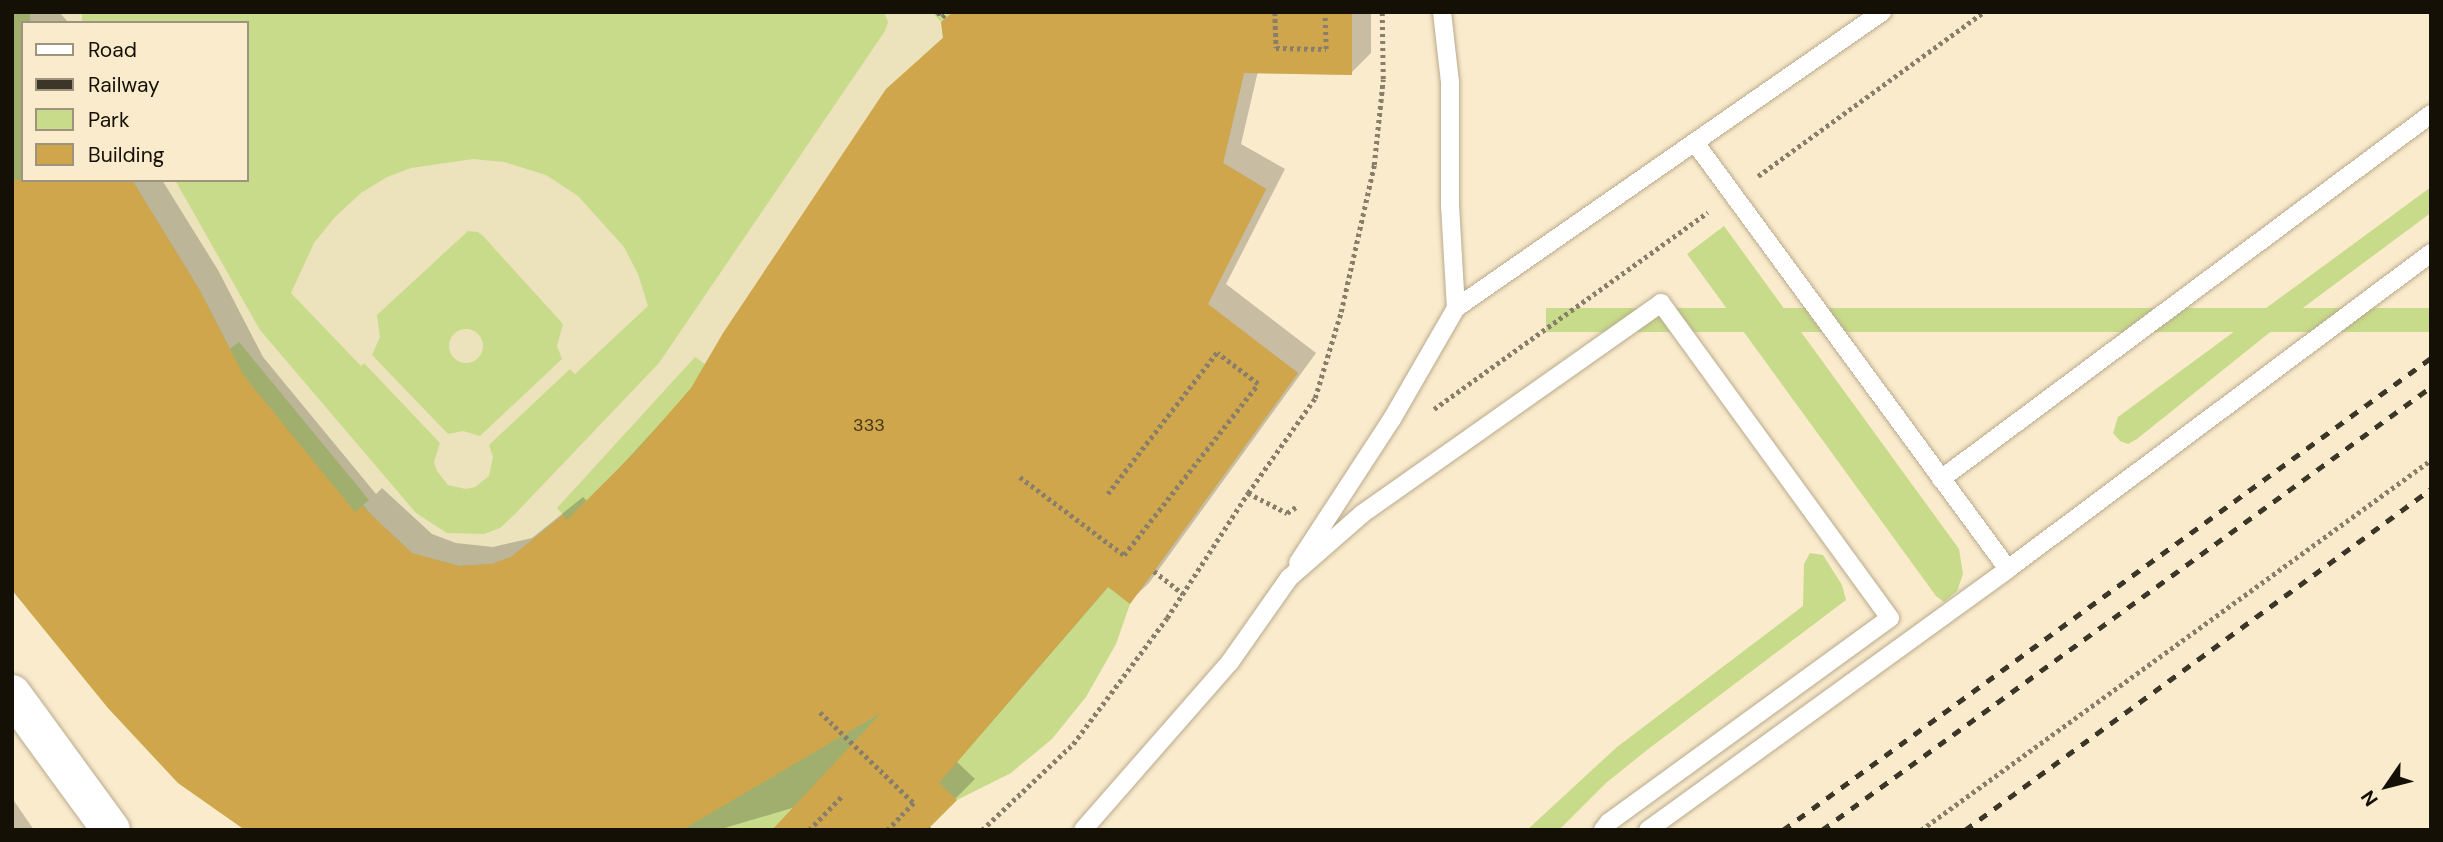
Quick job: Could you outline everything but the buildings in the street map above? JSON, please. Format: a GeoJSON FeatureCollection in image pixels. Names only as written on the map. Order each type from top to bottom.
{"type":"FeatureCollection","features":[{"type":"Feature","properties":{"kind":"main road"},"geometry":{"type":"LineString","coordinates":[[12,694],[111,830]]}},
{"type":"Feature","properties":{"kind":"lane"},"geometry":{"type":"LineString","coordinates":[[1442,12],[1450,82],[1450,205],[1457,308]]}},
{"type":"Feature","properties":{"kind":"lane"},"geometry":{"type":"LineString","coordinates":[[1083,830],[1230,662],[1289,578],[1391,419],[1457,308],[1882,12]]}},
{"type":"Feature","properties":{"kind":"lane"},"geometry":{"type":"LineString","coordinates":[[1941,479],[2431,114]]}},
{"type":"Feature","properties":{"kind":"lane"},"geometry":{"type":"LineString","coordinates":[[1696,144],[2008,569]]}},
{"type":"Feature","properties":{"kind":"lane"},"geometry":{"type":"LineString","coordinates":[[1648,830],[2008,569],[2431,253]]}},
{"type":"Feature","properties":{"kind":"lane"},"geometry":{"type":"LineString","coordinates":[[1289,578],[1362,514],[1661,303],[1890,618],[1609,822],[1602,830]]}},
{"type":"Feature","properties":{"kind":"path"},"geometry":{"type":"LineString","coordinates":[[938,12],[942,16],[947,12]]}},
{"type":"Feature","properties":{"kind":"path"},"geometry":{"type":"LineString","coordinates":[[1275,12],[1276,48],[1325,49],[1325,12]]}},
{"type":"Feature","properties":{"kind":"path"},"geometry":{"type":"LineString","coordinates":[[982,830],[1073,744],[1183,594],[1248,493],[1315,398],[1341,312],[1374,165],[1383,79],[1382,12]]}},
{"type":"Feature","properties":{"kind":"path"},"geometry":{"type":"LineString","coordinates":[[1749,182],[1984,12]]}},
{"type":"Feature","properties":{"kind":"path"},"geometry":{"type":"LineString","coordinates":[[1433,410],[1712,209]]}},
{"type":"Feature","properties":{"kind":"path"},"geometry":{"type":"LineString","coordinates":[[1020,477],[1124,555],[1258,384],[1217,353],[1108,494]]}},
{"type":"Feature","properties":{"kind":"path"},"geometry":{"type":"LineString","coordinates":[[1921,830],[2431,460]]}},
{"type":"Feature","properties":{"kind":"path"},"geometry":{"type":"LineString","coordinates":[[1248,493],[1287,513],[1298,506]]}},
{"type":"Feature","properties":{"kind":"path"},"geometry":{"type":"LineString","coordinates":[[1154,571],[1183,594]]}},
{"type":"Feature","properties":{"kind":"path"},"geometry":{"type":"LineString","coordinates":[[820,712],[914,803],[888,830]]}},
{"type":"Feature","properties":{"kind":"path"},"geometry":{"type":"LineString","coordinates":[[809,830],[843,795]]}},
{"type":"Feature","properties":{"kind":"green space"},"geometry":{"type":"Polygon","coordinates":[[[12,12],[1352,12],[1352,75],[1244,73],[1223,163],[1266,189],[1228,264],[1161,271],[1298,373],[1130,604],[1116,644],[1086,697],[1052,739],[1011,773],[957,800],[927,830],[245,830],[178,783],[108,708],[12,590],[12,12]]]}},
{"type":"Feature","properties":{"kind":"green space"},"geometry":{"type":"Polygon","coordinates":[[[2431,187],[2431,213],[2269,333],[2137,439],[2128,444],[2120,441],[2113,433],[2118,417],[2431,187]]]}},
{"type":"Feature","properties":{"kind":"green space"},"geometry":{"type":"Polygon","coordinates":[[[1724,226],[1959,549],[1963,574],[1957,591],[1944,602],[1936,596],[1687,254],[1724,226]]]}},
{"type":"Feature","properties":{"kind":"green space"},"geometry":{"type":"Polygon","coordinates":[[[1546,308],[2431,308],[2431,332],[1546,332],[1546,308]]]}},
{"type":"Feature","properties":{"kind":"green space"},"geometry":{"type":"Polygon","coordinates":[[[1810,553],[1823,555],[1842,585],[1846,600],[1647,750],[1606,783],[1559,830],[1527,830],[1617,747],[1803,606],[1804,564],[1810,553]]]}},
{"type":"Feature","properties":{"kind":"sand"},"geometry":{"type":"Polygon","coordinates":[[[30,12],[82,12],[82,21],[30,21],[30,12]]]}},
{"type":"Feature","properties":{"kind":"sand"},"geometry":{"type":"Polygon","coordinates":[[[884,12],[932,12],[941,22],[943,38],[886,89],[705,364],[695,357],[557,508],[563,515],[511,557],[492,564],[459,566],[412,553],[373,517],[363,505],[369,500],[239,342],[230,349],[199,289],[133,182],[176,182],[260,330],[416,513],[447,533],[484,534],[500,528],[515,514],[659,363],[885,31],[888,22],[884,12]]]}},
{"type":"Feature","properties":{"kind":"sand"},"geometry":{"type":"Polygon","coordinates":[[[473,159],[504,162],[546,175],[578,196],[624,247],[638,274],[648,306],[575,374],[570,369],[489,445],[493,457],[489,476],[475,487],[466,489],[448,485],[437,471],[434,462],[440,443],[364,363],[361,366],[291,293],[314,243],[335,217],[361,193],[387,177],[411,168],[473,159]],[[468,231],[377,315],[380,337],[372,355],[448,434],[463,431],[480,436],[562,359],[557,346],[563,324],[478,232],[468,231]]]}},
{"type":"Feature","properties":{"kind":"sand"},"geometry":{"type":"Polygon","coordinates":[[[466,329],[478,334],[483,346],[478,358],[466,363],[454,358],[449,346],[454,334],[466,329]]]}},
{"type":"Feature","properties":{"kind":"railway"},"geometry":{"type":"LineString","coordinates":[[1783,830],[2431,358]]}},
{"type":"Feature","properties":{"kind":"railway"},"geometry":{"type":"LineString","coordinates":[[1822,830],[2431,387]]}},
{"type":"Feature","properties":{"kind":"railway"},"geometry":{"type":"LineString","coordinates":[[1965,830],[2431,489]]}}]}
